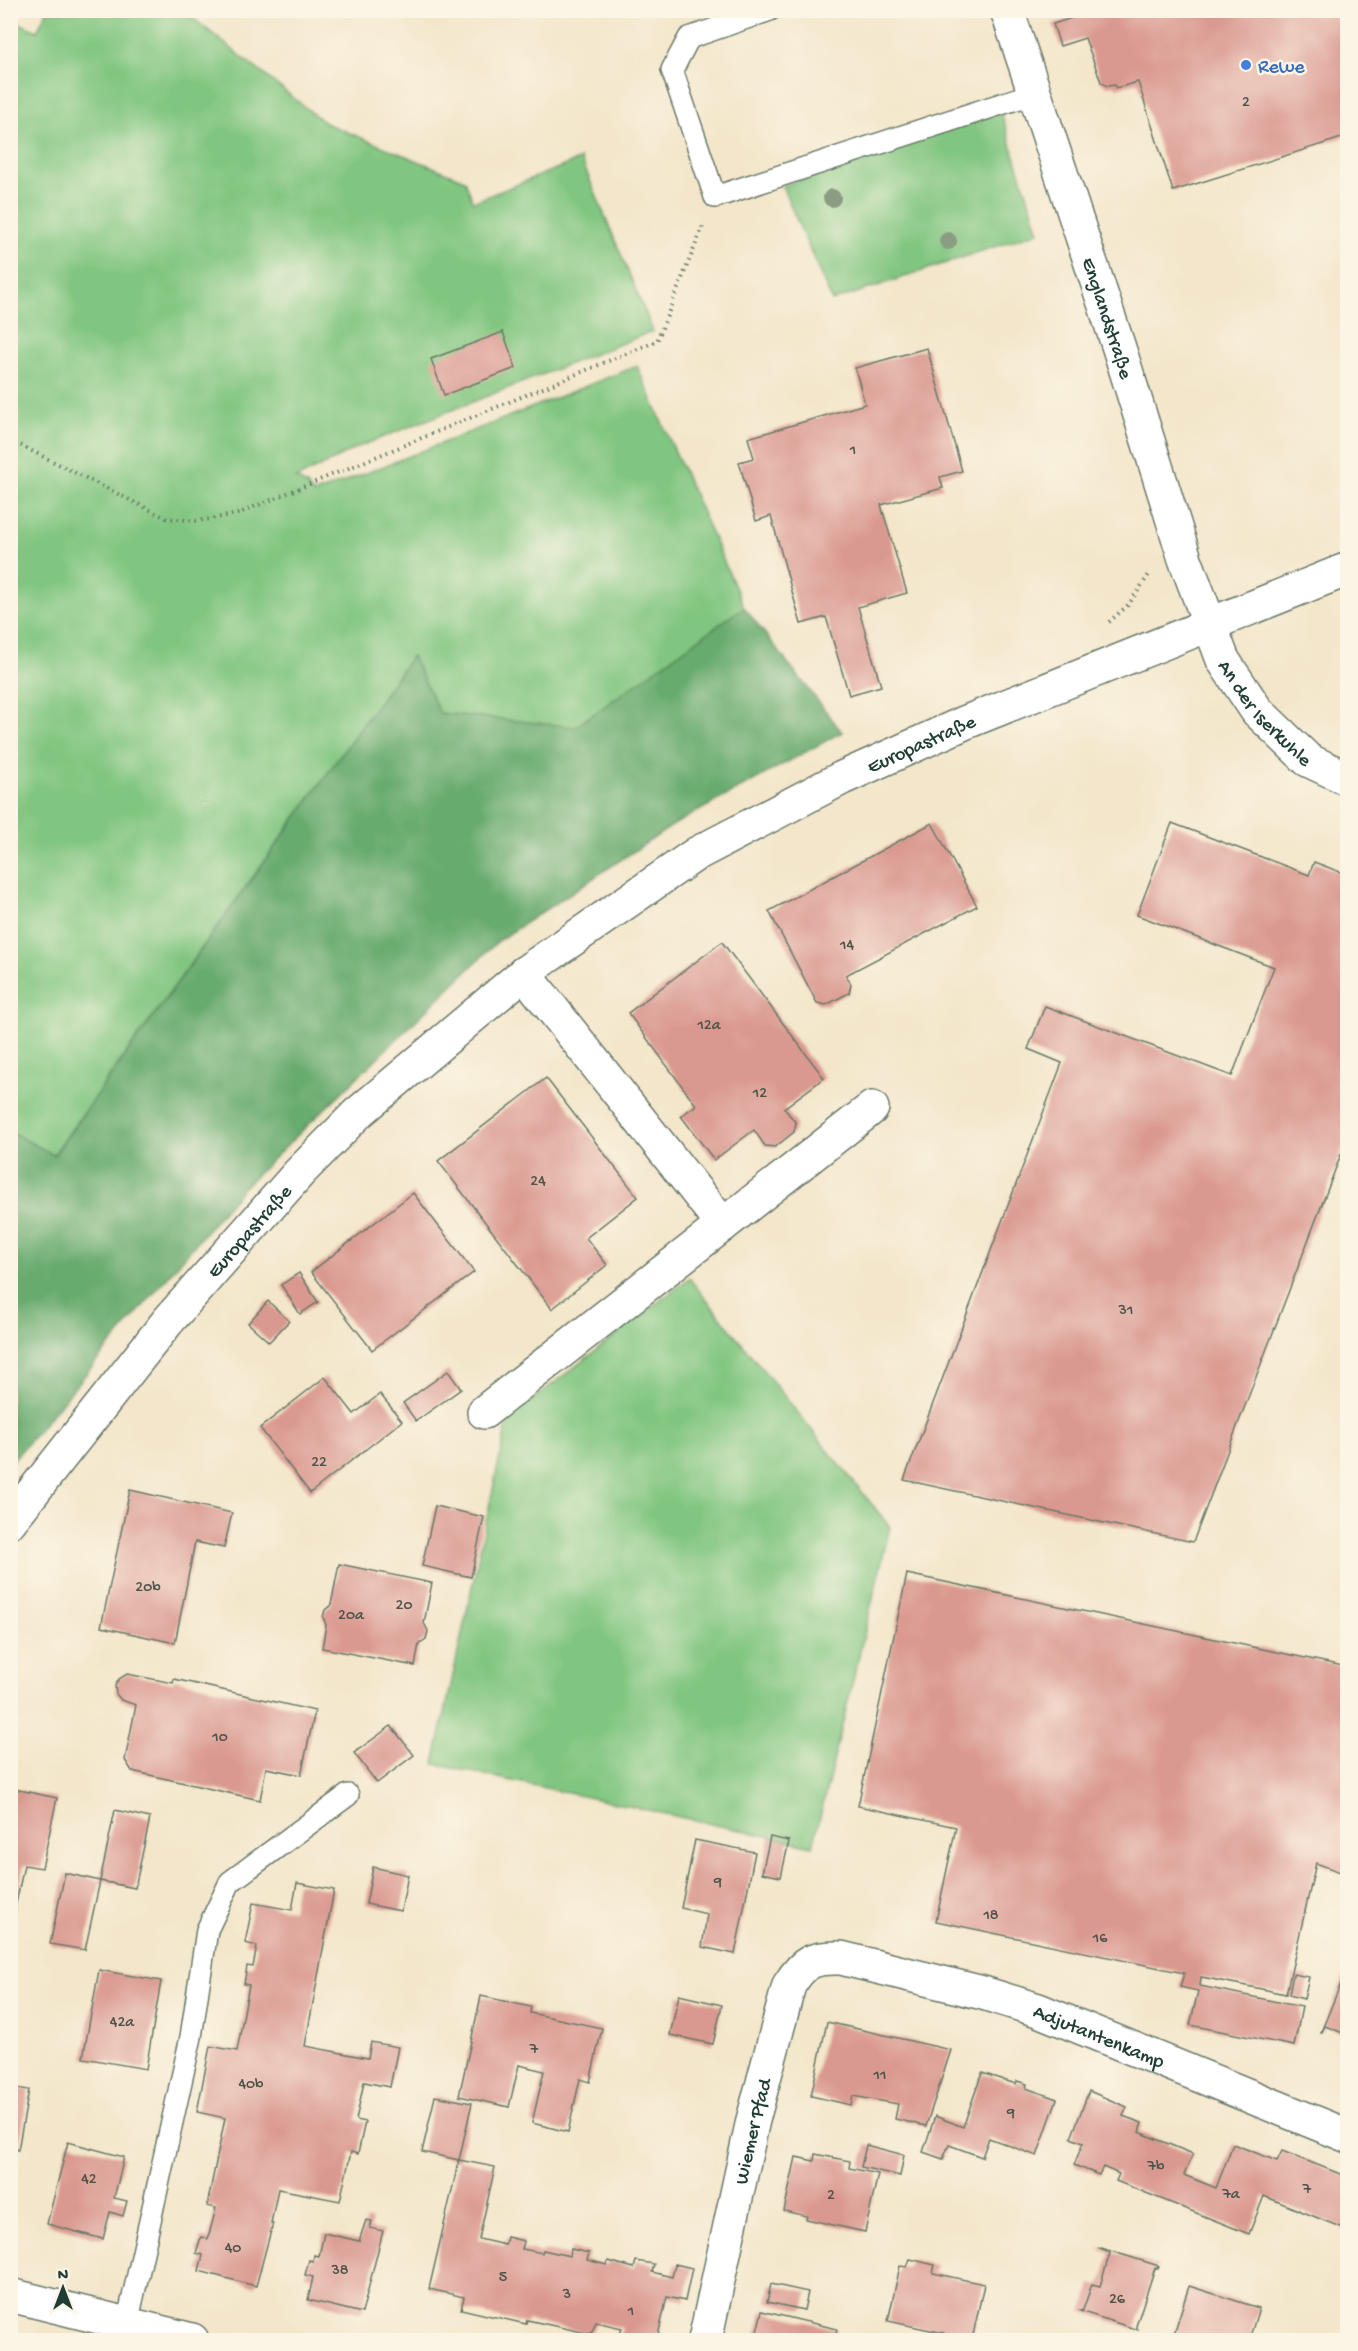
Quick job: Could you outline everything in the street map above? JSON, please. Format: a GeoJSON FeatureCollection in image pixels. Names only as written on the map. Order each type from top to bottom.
{"type":"FeatureCollection","features":[{"type":"Feature","properties":{"kind":"street","name":"Englandstraße"},"geometry":{"type":"LineString","coordinates":[[1007,10],[1119,348],[1185,559],[1209,624]]}},
{"type":"Feature","properties":{"kind":"street","name":"Europastraße"},"geometry":{"type":"LineString","coordinates":[[10,1521],[168,1320],[299,1173],[357,1114],[524,974],[696,854],[842,778],[964,723],[1347,569]]}},
{"type":"Feature","properties":{"kind":"street","name":"An der Iserkuhle"},"geometry":{"type":"LineString","coordinates":[[1209,624],[1223,660],[1257,711],[1308,760],[1347,779]]}},
{"type":"Feature","properties":{"kind":"street"},"geometry":{"type":"LineString","coordinates":[[524,974],[723,1225]]}},
{"type":"Feature","properties":{"kind":"street"},"geometry":{"type":"LineString","coordinates":[[484,1412],[872,1108]]}},
{"type":"Feature","properties":{"kind":"street","name":"Wiemer Pfad"},"geometry":{"type":"LineString","coordinates":[[705,2340],[753,2120],[789,1985],[798,1970],[812,1960],[824,1957],[841,1958]]}},
{"type":"Feature","properties":{"kind":"street","name":"Adjutantenkamp"},"geometry":{"type":"LineString","coordinates":[[841,1958],[983,1993],[1038,2010],[1347,2136]]}},
{"type":"Feature","properties":{"kind":"street"},"geometry":{"type":"LineString","coordinates":[[10,2295],[192,2340]]}},
{"type":"Feature","properties":{"kind":"lane"},"geometry":{"type":"LineString","coordinates":[[771,10],[689,38],[672,70],[714,197],[1035,93]]}},
{"type":"Feature","properties":{"kind":"lane"},"geometry":{"type":"LineString","coordinates":[[127,2324],[191,2037],[207,1930],[230,1882],[348,1795]]}},
{"type":"Feature","properties":{"kind":"path"},"geometry":{"type":"LineString","coordinates":[[10,440],[166,518],[199,520],[237,514],[657,342],[714,197]]}},
{"type":"Feature","properties":{"kind":"green space"},"geometry":{"type":"Polygon","coordinates":[[[47,11],[184,11],[325,123],[465,180],[473,202],[581,159],[653,331],[358,447],[296,479],[307,485],[313,494],[637,366],[744,607],[575,727],[440,713],[411,657],[53,1155],[10,1132],[10,19],[37,31],[47,11]]]}},
{"type":"Feature","properties":{"kind":"green space"},"geometry":{"type":"Polygon","coordinates":[[[1001,112],[1039,232],[832,301],[782,186],[1001,112]]]}},
{"type":"Feature","properties":{"kind":"green space"},"geometry":{"type":"Polygon","coordinates":[[[744,607],[842,732],[675,824],[498,941],[240,1191],[11,1463],[11,1132],[54,1155],[412,656],[440,713],[575,727],[744,607]]]}},
{"type":"Feature","properties":{"kind":"green space"},"geometry":{"type":"Polygon","coordinates":[[[689,1278],[890,1527],[813,1846],[434,1764],[508,1419],[689,1278]]]}},
{"type":"Feature","properties":{"kind":"building"},"geometry":{"type":"Polygon","coordinates":[[[1076,10],[1348,10],[1348,136],[1173,191],[1138,82],[1116,88],[1115,85],[1107,86],[1101,82],[1085,38],[1060,46],[1053,24],[1078,16],[1076,10]]]}},
{"type":"Feature","properties":{"kind":"building"},"geometry":{"type":"Polygon","coordinates":[[[503,332],[516,368],[444,395],[431,359],[503,332]]]}},
{"type":"Feature","properties":{"kind":"building"},"geometry":{"type":"Polygon","coordinates":[[[927,348],[962,471],[940,477],[943,488],[881,505],[907,593],[858,607],[881,686],[849,695],[826,617],[801,624],[771,516],[756,521],[739,462],[754,458],[748,438],[865,404],[855,368],[927,348]]]}},
{"type":"Feature","properties":{"kind":"building"},"geometry":{"type":"Polygon","coordinates":[[[932,823],[977,906],[846,975],[851,984],[849,993],[826,1005],[817,1003],[769,911],[932,823]]]}},
{"type":"Feature","properties":{"kind":"building"},"geometry":{"type":"Polygon","coordinates":[[[1172,823],[1309,875],[1314,862],[1348,875],[1348,1136],[1193,1542],[904,1480],[1062,1063],[1028,1049],[1045,1006],[1232,1076],[1274,967],[1137,915],[1172,823]]]}},
{"type":"Feature","properties":{"kind":"building"},"geometry":{"type":"Polygon","coordinates":[[[722,942],[824,1078],[784,1108],[796,1123],[794,1132],[775,1147],[765,1146],[754,1130],[714,1160],[681,1116],[696,1105],[628,1013],[722,942]]]}},
{"type":"Feature","properties":{"kind":"building"},"geometry":{"type":"Polygon","coordinates":[[[546,1078],[638,1197],[586,1238],[607,1265],[552,1309],[438,1161],[546,1078]]]}},
{"type":"Feature","properties":{"kind":"building"},"geometry":{"type":"Polygon","coordinates":[[[413,1193],[474,1272],[372,1350],[311,1272],[413,1193]]]}},
{"type":"Feature","properties":{"kind":"building"},"geometry":{"type":"Polygon","coordinates":[[[299,1273],[318,1302],[300,1314],[281,1285],[299,1273]]]}},
{"type":"Feature","properties":{"kind":"building"},"geometry":{"type":"Polygon","coordinates":[[[268,1301],[289,1321],[269,1342],[248,1323],[268,1301]]]}},
{"type":"Feature","properties":{"kind":"building"},"geometry":{"type":"Polygon","coordinates":[[[448,1371],[461,1389],[416,1421],[403,1403],[448,1371]]]}},
{"type":"Feature","properties":{"kind":"building"},"geometry":{"type":"Polygon","coordinates":[[[325,1377],[354,1414],[380,1394],[402,1421],[310,1493],[260,1428],[325,1377]]]}},
{"type":"Feature","properties":{"kind":"building"},"geometry":{"type":"Polygon","coordinates":[[[130,1490],[232,1513],[224,1548],[195,1542],[175,1643],[101,1627],[130,1490]]]}},
{"type":"Feature","properties":{"kind":"building"},"geometry":{"type":"Polygon","coordinates":[[[435,1506],[484,1517],[471,1577],[422,1566],[435,1506]]]}},
{"type":"Feature","properties":{"kind":"building"},"geometry":{"type":"Polygon","coordinates":[[[339,1564],[432,1583],[424,1623],[428,1631],[426,1639],[419,1644],[415,1666],[322,1648],[326,1625],[323,1617],[325,1610],[331,1605],[339,1564]]]}},
{"type":"Feature","properties":{"kind":"building"},"geometry":{"type":"Polygon","coordinates":[[[907,1574],[1348,1667],[1348,1875],[1316,1863],[1286,1994],[1201,1977],[1200,1986],[1302,2007],[1294,2046],[1190,2025],[1198,1991],[1180,1987],[1184,1973],[936,1921],[956,1827],[858,1806],[907,1574]]]}},
{"type":"Feature","properties":{"kind":"building"},"geometry":{"type":"Polygon","coordinates":[[[127,1674],[173,1683],[174,1679],[315,1711],[301,1775],[266,1768],[260,1800],[132,1771],[125,1760],[136,1705],[121,1700],[116,1694],[115,1686],[119,1679],[127,1674]]]}},
{"type":"Feature","properties":{"kind":"building"},"geometry":{"type":"Polygon","coordinates":[[[391,1726],[414,1755],[377,1783],[354,1753],[391,1726]]]}},
{"type":"Feature","properties":{"kind":"building"},"geometry":{"type":"Polygon","coordinates":[[[10,1788],[57,1798],[42,1868],[24,1865],[13,1918],[10,1917],[10,1788]]]}},
{"type":"Feature","properties":{"kind":"building"},"geometry":{"type":"Polygon","coordinates":[[[115,1810],[150,1818],[135,1888],[100,1881],[115,1810]]]}},
{"type":"Feature","properties":{"kind":"building"},"geometry":{"type":"Polygon","coordinates":[[[770,1837],[789,1841],[781,1877],[762,1873],[770,1837]]]}},
{"type":"Feature","properties":{"kind":"building"},"geometry":{"type":"Polygon","coordinates":[[[695,1840],[755,1852],[735,1954],[702,1947],[707,1914],[681,1908],[695,1840]]]}},
{"type":"Feature","properties":{"kind":"building"},"geometry":{"type":"Polygon","coordinates":[[[373,1867],[408,1875],[401,1911],[366,1904],[373,1867]]]}},
{"type":"Feature","properties":{"kind":"building"},"geometry":{"type":"Polygon","coordinates":[[[65,1873],[100,1881],[85,1950],[50,1944],[65,1873]]]}},
{"type":"Feature","properties":{"kind":"building"},"geometry":{"type":"Polygon","coordinates":[[[297,1883],[334,1890],[305,2046],[368,2058],[371,2042],[398,2047],[390,2087],[364,2082],[356,2120],[365,2122],[358,2154],[351,2152],[340,2201],[278,2189],[271,2223],[273,2223],[256,2286],[199,2271],[203,2255],[196,2253],[201,2237],[208,2239],[216,2208],[207,2206],[225,2118],[197,2112],[210,2046],[237,2051],[249,1985],[244,1984],[247,1966],[253,1967],[257,1946],[245,1943],[253,1903],[292,1910],[297,1883]]]}},
{"type":"Feature","properties":{"kind":"building"},"geometry":{"type":"Polygon","coordinates":[[[1348,1966],[1348,2035],[1325,2026],[1321,2032],[1348,1966]]]}},
{"type":"Feature","properties":{"kind":"building"},"geometry":{"type":"Polygon","coordinates":[[[99,1970],[161,1981],[146,2069],[83,2058],[99,1970]]]}},
{"type":"Feature","properties":{"kind":"building"},"geometry":{"type":"Polygon","coordinates":[[[1293,1974],[1309,1977],[1304,1999],[1289,1995],[1293,1974]]]}},
{"type":"Feature","properties":{"kind":"building"},"geometry":{"type":"Polygon","coordinates":[[[679,1995],[722,2005],[713,2044],[670,2035],[679,1995]]]}},
{"type":"Feature","properties":{"kind":"building"},"geometry":{"type":"Polygon","coordinates":[[[481,1996],[531,2007],[530,2013],[602,2028],[590,2082],[580,2079],[568,2132],[532,2123],[544,2071],[519,2065],[509,2107],[459,2096],[481,1996]]]}},
{"type":"Feature","properties":{"kind":"building"},"geometry":{"type":"Polygon","coordinates":[[[827,2022],[951,2050],[926,2126],[895,2119],[898,2104],[853,2096],[851,2105],[811,2096],[827,2022]]]}},
{"type":"Feature","properties":{"kind":"building"},"geometry":{"type":"Polygon","coordinates":[[[982,2073],[1016,2084],[1017,2081],[1027,2084],[1026,2088],[1057,2099],[1037,2156],[989,2138],[982,2157],[949,2145],[943,2159],[923,2152],[935,2116],[963,2127],[982,2073]]]}},
{"type":"Feature","properties":{"kind":"building"},"geometry":{"type":"Polygon","coordinates":[[[10,2087],[29,2090],[18,2150],[10,2149],[10,2087]]]}},
{"type":"Feature","properties":{"kind":"building"},"geometry":{"type":"Polygon","coordinates":[[[1089,2091],[1127,2107],[1123,2116],[1142,2123],[1139,2132],[1193,2154],[1184,2175],[1216,2188],[1233,2144],[1277,2161],[1282,2151],[1348,2177],[1348,2224],[1345,2229],[1264,2196],[1249,2234],[1116,2181],[1119,2174],[1103,2167],[1099,2175],[1074,2165],[1083,2143],[1071,2138],[1089,2091]]]}},
{"type":"Feature","properties":{"kind":"building"},"geometry":{"type":"Polygon","coordinates":[[[435,2096],[472,2103],[459,2160],[422,2152],[435,2096]]]}},
{"type":"Feature","properties":{"kind":"building"},"geometry":{"type":"Polygon","coordinates":[[[68,2142],[124,2157],[114,2198],[127,2201],[123,2216],[110,2212],[103,2239],[47,2224],[68,2142]]]}},
{"type":"Feature","properties":{"kind":"building"},"geometry":{"type":"Polygon","coordinates":[[[866,2145],[904,2155],[900,2176],[861,2167],[866,2145]]]}},
{"type":"Feature","properties":{"kind":"building"},"geometry":{"type":"Polygon","coordinates":[[[815,2154],[850,2161],[849,2168],[878,2174],[865,2232],[806,2219],[807,2216],[784,2211],[796,2157],[814,2161],[815,2154]]]}},
{"type":"Feature","properties":{"kind":"building"},"geometry":{"type":"Polygon","coordinates":[[[459,2160],[495,2167],[479,2239],[505,2245],[507,2237],[524,2241],[522,2249],[542,2253],[543,2250],[570,2256],[571,2249],[589,2253],[587,2260],[607,2265],[608,2261],[634,2268],[636,2261],[654,2264],[652,2272],[672,2277],[675,2264],[692,2268],[685,2301],[667,2297],[657,2340],[619,2337],[622,2328],[596,2322],[591,2334],[527,2320],[526,2324],[461,2309],[464,2297],[429,2289],[459,2160]]]}},
{"type":"Feature","properties":{"kind":"building"},"geometry":{"type":"Polygon","coordinates":[[[366,2220],[372,2221],[370,2228],[383,2231],[362,2313],[308,2300],[313,2277],[305,2275],[309,2260],[313,2261],[314,2255],[319,2256],[324,2233],[359,2241],[366,2220]]]}},
{"type":"Feature","properties":{"kind":"building"},"geometry":{"type":"Polygon","coordinates":[[[1099,2249],[1159,2266],[1155,2268],[1136,2326],[1138,2330],[1080,2311],[1083,2310],[1092,2284],[1100,2286],[1110,2253],[1099,2249]]]}},
{"type":"Feature","properties":{"kind":"building"},"geometry":{"type":"Polygon","coordinates":[[[910,2259],[935,2265],[933,2273],[984,2284],[972,2340],[942,2340],[944,2333],[888,2321],[900,2266],[907,2267],[910,2259]]]}},
{"type":"Feature","properties":{"kind":"building"},"geometry":{"type":"Polygon","coordinates":[[[771,2284],[808,2292],[804,2310],[767,2302],[771,2284]]]}},
{"type":"Feature","properties":{"kind":"building"},"geometry":{"type":"Polygon","coordinates":[[[1189,2286],[1259,2308],[1249,2340],[1172,2340],[1189,2286]]]}},
{"type":"Feature","properties":{"kind":"building"},"geometry":{"type":"Polygon","coordinates":[[[762,2311],[837,2329],[835,2340],[755,2340],[762,2311]]]}},
{"type":"Feature","properties":{"kind":"place","name":"Rewe"},"geometry":{"type":"Point","coordinates":[1246,65]}}]}
